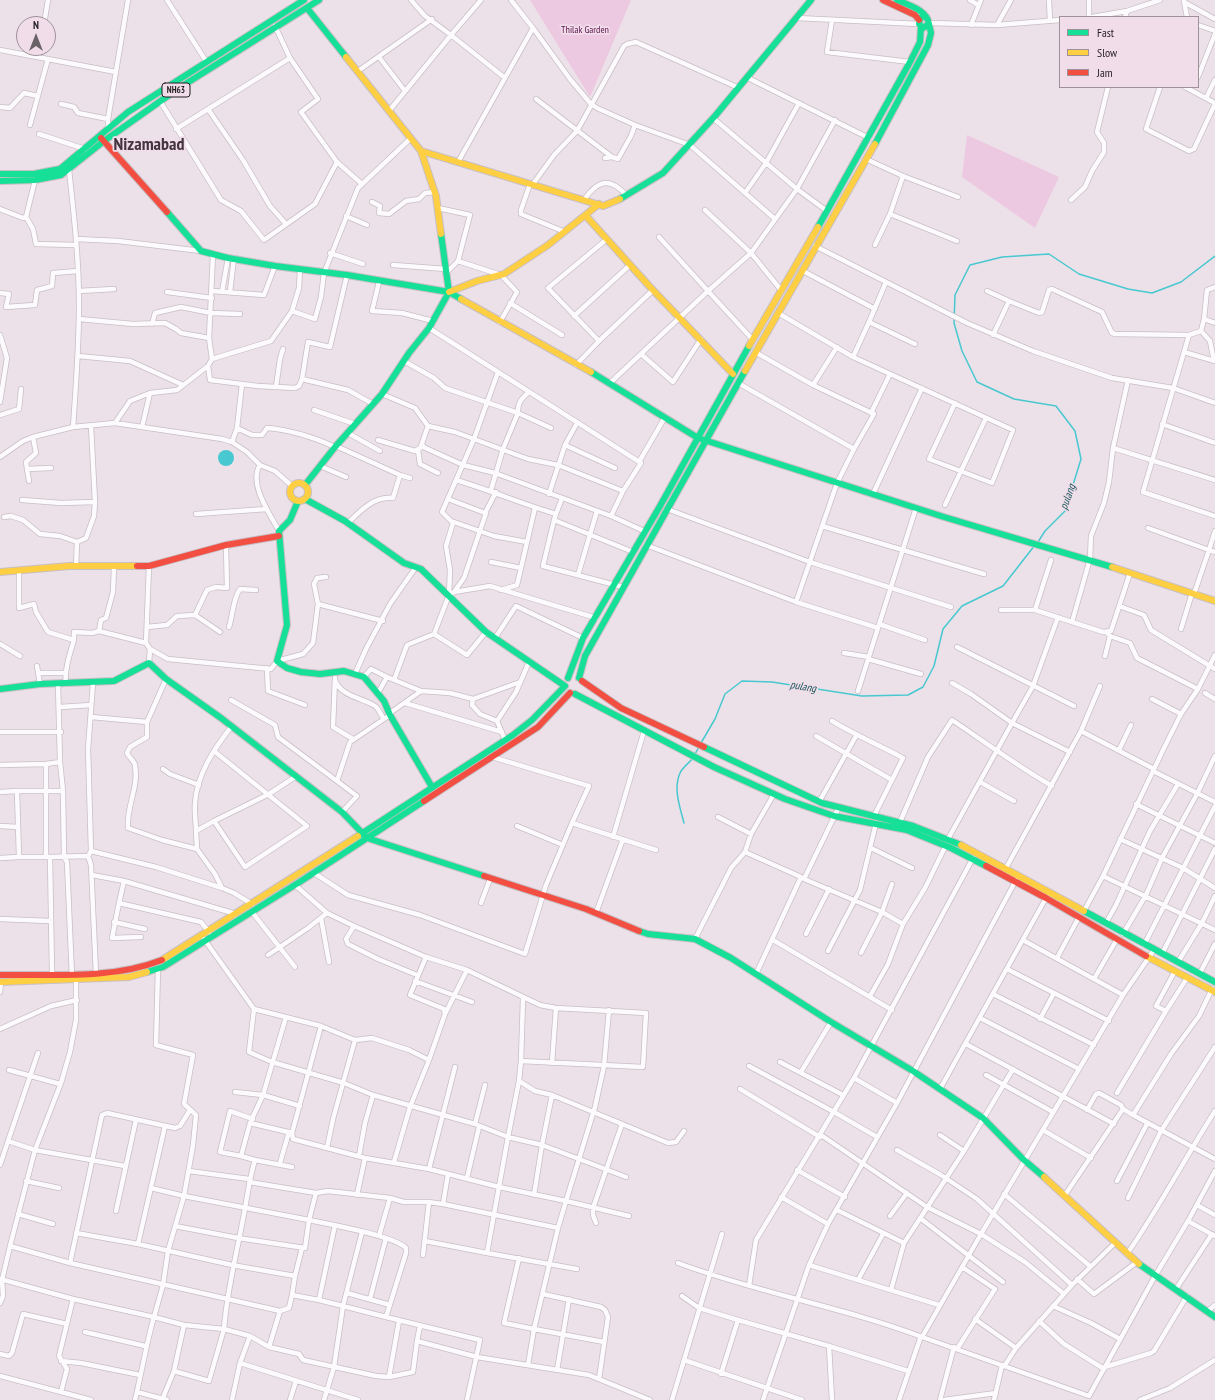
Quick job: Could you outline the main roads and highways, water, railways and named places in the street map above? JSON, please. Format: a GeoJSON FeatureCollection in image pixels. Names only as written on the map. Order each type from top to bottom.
{"type":"FeatureCollection","features":[{"type":"Feature","properties":{"kind":"main road","name":"NH63"},"geometry":{"type":"LineString","coordinates":[[0,174],[18,175],[53,172],[68,164],[108,127],[128,112],[304,0]]}},
{"type":"Feature","properties":{"kind":"main road","name":"NH63"},"geometry":{"type":"LineString","coordinates":[[0,180],[35,180],[56,177],[69,170],[106,139],[160,101],[275,26],[319,0]]}},
{"type":"Feature","properties":{"kind":"main road"},"geometry":{"type":"LineString","coordinates":[[421,150],[603,206],[626,195],[663,173],[748,78],[811,0]]}},
{"type":"Feature","properties":{"kind":"main road"},"geometry":{"type":"LineString","coordinates":[[883,0],[915,15],[926,27],[930,23]]}},
{"type":"Feature","properties":{"kind":"main road"},"geometry":{"type":"LineString","coordinates":[[0,980],[52,974],[74,977],[135,970],[153,965],[204,939],[252,912],[314,873],[432,787],[505,740],[532,720],[565,686],[583,638],[596,618],[613,585],[698,438],[733,374],[869,138],[920,42],[921,11],[897,0]]}},
{"type":"Feature","properties":{"kind":"main road"},"geometry":{"type":"LineString","coordinates":[[305,485],[336,446],[382,394],[404,361],[429,328],[449,292],[435,192],[421,150],[307,8]]}},
{"type":"Feature","properties":{"kind":"main road"},"geometry":{"type":"LineString","coordinates":[[0,980],[74,977],[129,977],[158,969],[204,939],[209,932],[236,914],[365,836],[538,727],[572,693],[582,689],[581,679],[585,656],[755,352],[817,247],[928,45],[932,33],[930,20],[921,22]]}},
{"type":"Feature","properties":{"kind":"main road"},"geometry":{"type":"LineString","coordinates":[[99,136],[106,139],[201,251],[275,266],[347,275],[379,282],[449,292],[610,383],[698,438],[916,508],[1087,559],[1215,601]]}},
{"type":"Feature","properties":{"kind":"main road"},"geometry":{"type":"LineString","coordinates":[[449,292],[501,275],[565,232],[599,204]]}},
{"type":"Feature","properties":{"kind":"main road"},"geometry":{"type":"LineString","coordinates":[[586,216],[653,290],[701,338],[733,374]]}},
{"type":"Feature","properties":{"kind":"main road"},"geometry":{"type":"LineString","coordinates":[[0,572],[76,567],[149,566],[226,545],[279,533],[290,520],[298,501],[305,498],[308,490],[305,485],[297,482],[292,486],[290,494],[298,501]]}},
{"type":"Feature","properties":{"kind":"main road"},"geometry":{"type":"LineString","coordinates":[[305,498],[348,523],[404,563],[421,569],[452,594],[486,632],[565,686],[572,693],[672,746],[774,794],[834,816],[907,830],[947,842],[1014,883],[1046,898],[1149,958],[1213,990]]}},
{"type":"Feature","properties":{"kind":"main road"},"geometry":{"type":"LineString","coordinates":[[279,533],[287,625],[277,661],[287,668],[301,672],[334,675],[344,671],[364,678],[384,701],[432,787]]}},
{"type":"Feature","properties":{"kind":"main road"},"geometry":{"type":"LineString","coordinates":[[0,689],[40,684],[93,683],[114,680],[149,663],[166,679],[342,812],[365,836],[490,879],[596,913],[648,934],[695,939],[756,974],[831,1022],[913,1071],[982,1118],[1024,1160],[1065,1195],[1127,1254],[1155,1276],[1187,1296],[1215,1317]]}},
{"type":"Feature","properties":{"kind":"main road"},"geometry":{"type":"LineString","coordinates":[[568,678],[573,676],[581,679],[600,695],[621,708],[819,802],[838,809],[900,822],[1006,868],[1106,923],[1123,934],[1215,982]]}},
{"type":"Feature","properties":{"kind":"water"},"geometry":{"type":"Polygon","coordinates":[[[226,450],[233,455],[234,458],[229,465],[226,466],[219,461],[218,458],[223,451],[226,450]]]}},
{"type":"Feature","properties":{"kind":"waterway","name":"pulang"},"geometry":{"type":"LineString","coordinates":[[1038,542],[1045,531],[1065,511],[1081,459],[1075,431],[1056,406],[1014,399],[977,382],[962,351],[954,323],[955,295],[970,265],[1002,257],[1049,254],[1079,274],[1128,289],[1152,293],[1181,282],[1215,256]]}},
{"type":"Feature","properties":{"kind":"waterway","name":"pulang"},"geometry":{"type":"LineString","coordinates":[[701,743],[715,719],[725,694],[742,681],[772,682],[862,696],[908,695],[923,687],[934,666],[943,629],[962,606],[1003,586],[1035,545]]}},
{"type":"Feature","properties":{"kind":"waterway","name":"pulang"},"geometry":{"type":"LineString","coordinates":[[695,754],[699,747]]}},
{"type":"Feature","properties":{"kind":"waterway","name":"pulang"},"geometry":{"type":"LineString","coordinates":[[684,823],[678,798],[677,785],[681,771],[692,759]]}},
{"type":"Feature","properties":{"kind":"district","name":"Nizamabad"},"geometry":{"type":"Point","coordinates":[149,145]}},
{"type":"Feature","properties":{"kind":"park label","name":"Thilak Garden"},"geometry":{"type":"Point","coordinates":[585,30]}}]}
